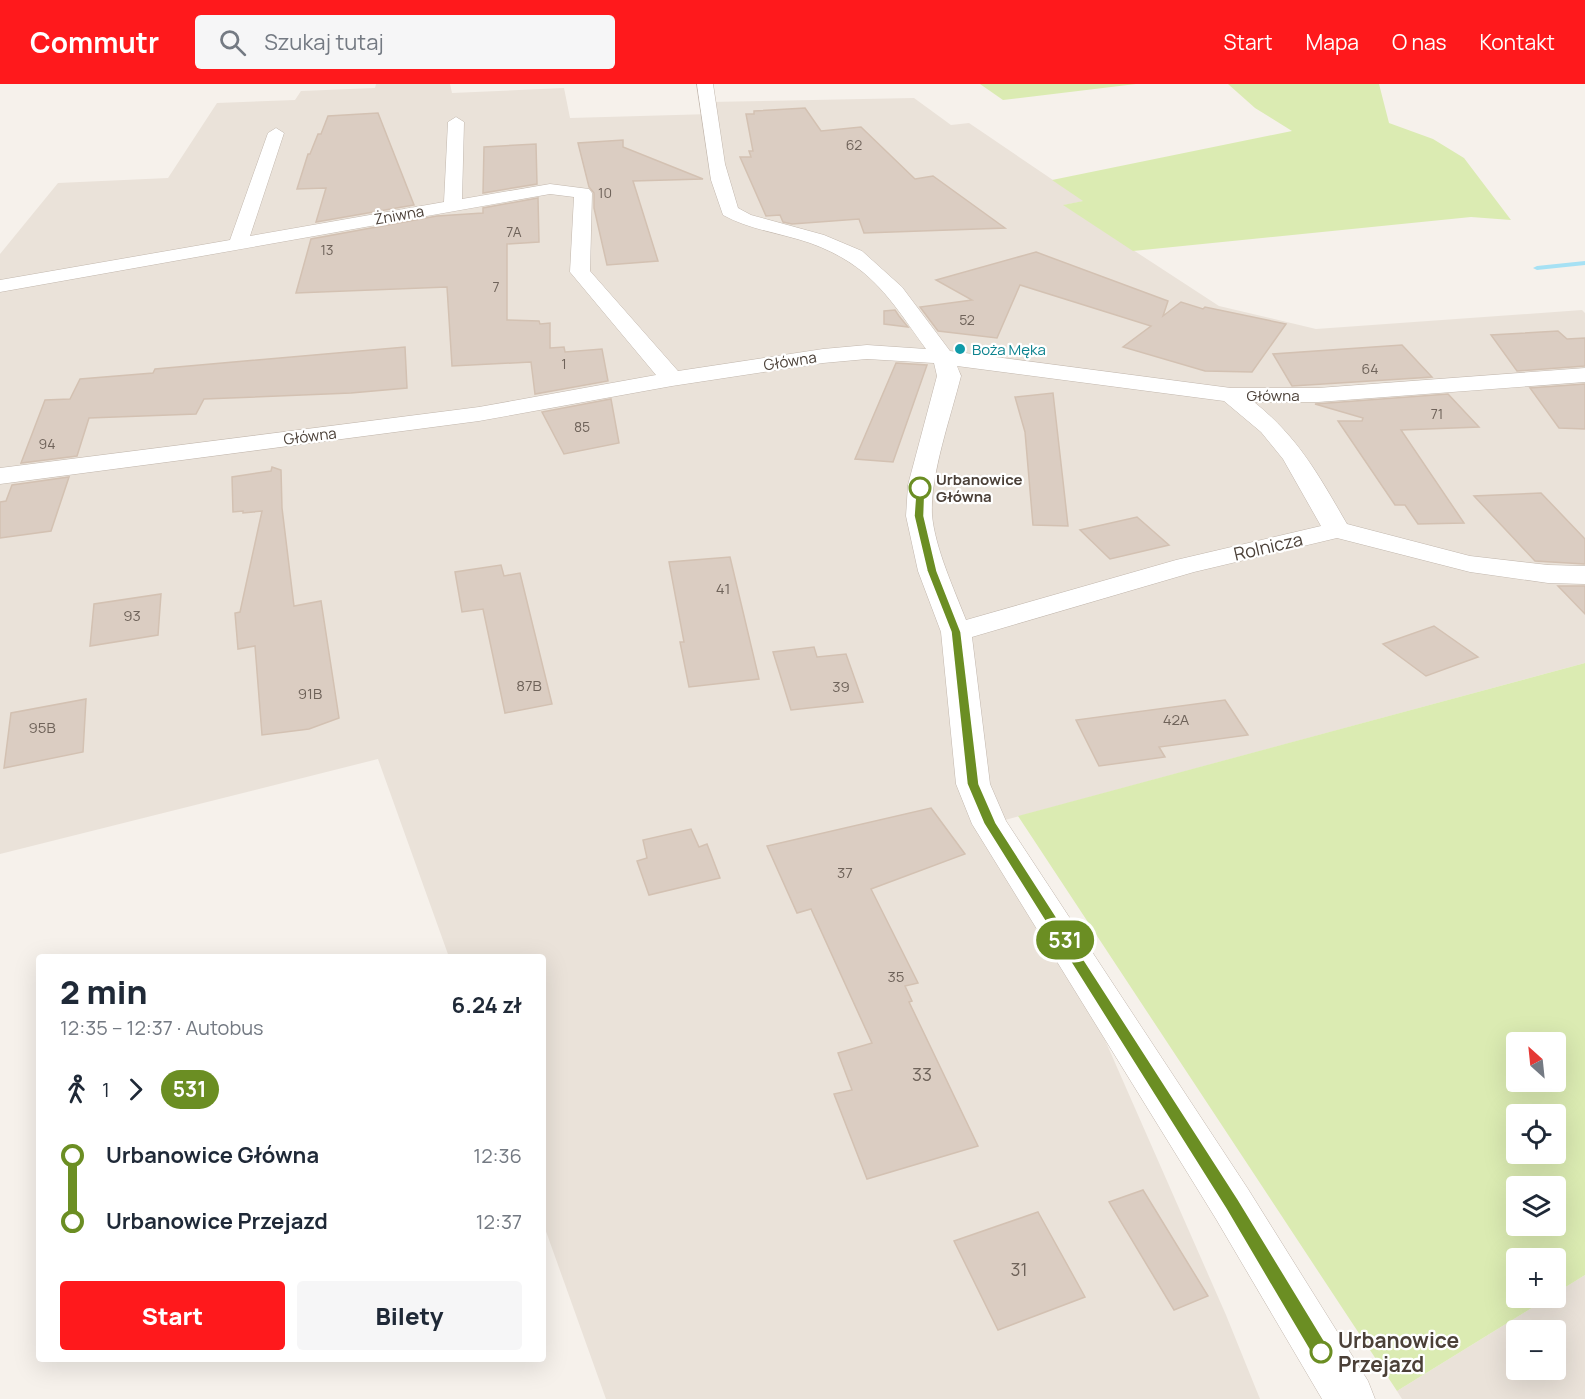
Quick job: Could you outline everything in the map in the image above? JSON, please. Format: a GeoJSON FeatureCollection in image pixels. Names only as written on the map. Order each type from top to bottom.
{"type":"FeatureCollection","features":[{"type":"Feature","properties":{"kind":"street"},"geometry":{"type":"LineString","coordinates":[[705,84],[712,114],[717,170],[730,211],[744,219],[817,239],[855,255],[895,291],[943,357],[949,376],[921,485],[918,509],[932,571],[956,632],[973,784],[990,824],[1232,1204],[1350,1399]]}},
{"type":"Feature","properties":{"kind":"street"},"geometry":{"type":"LineString","coordinates":[[453,206],[456,122]]}},
{"type":"Feature","properties":{"kind":"street"},"geometry":{"type":"LineString","coordinates":[[238,244],[276,133]]}},
{"type":"Feature","properties":{"kind":"street","name":"Żniwna"},"geometry":{"type":"LineString","coordinates":[[0,286],[550,189],[583,193],[580,272],[672,379]]}},
{"type":"Feature","properties":{"kind":"street","name":"Główna"},"geometry":{"type":"LineString","coordinates":[[0,476],[479,414],[672,379],[849,353],[943,357],[1231,395],[1318,395],[1585,375]]}},
{"type":"Feature","properties":{"kind":"street"},"geometry":{"type":"LineString","coordinates":[[1231,395],[1270,427],[1294,456],[1337,530]]}},
{"type":"Feature","properties":{"kind":"street","name":"Rolnicza"},"geometry":{"type":"LineString","coordinates":[[956,632],[1186,566],[1337,530],[1470,564],[1548,574],[1585,574]]}},
{"type":"Feature","properties":{"kind":"shaded area"},"geometry":{"type":"Polygon","coordinates":[[[376,84],[450,84],[452,93],[564,88],[570,118],[711,114],[709,102],[914,98],[951,125],[969,123],[1084,201],[1064,205],[1219,306],[1316,329],[1582,310],[1585,313],[1585,663],[990,824],[1050,915],[1226,1315],[1260,1399],[606,1399],[546,1231],[546,954],[448,954],[378,759],[0,854],[0,254],[58,183],[168,178],[217,103],[295,100],[301,91],[375,88],[376,84]]]}},
{"type":"Feature","properties":{"kind":"shaded area"},"geometry":{"type":"Polygon","coordinates":[[[1585,1275],[1585,1399],[1402,1399],[1397,1391],[1506,1324],[1506,1380],[1566,1380],[1566,1320],[1512,1320],[1532,1308],[1566,1308],[1566,1287],[1585,1275]]]}},
{"type":"Feature","properties":{"kind":"green space"},"geometry":{"type":"Polygon","coordinates":[[[980,84],[1136,84],[1003,100],[980,84]]]}},
{"type":"Feature","properties":{"kind":"green space"},"geometry":{"type":"Polygon","coordinates":[[[1228,84],[1379,84],[1389,123],[1433,139],[1464,158],[1511,220],[1471,217],[1133,251],[1063,205],[1083,201],[1052,180],[1292,131],[1255,108],[1228,84]]]}},
{"type":"Feature","properties":{"kind":"green space"},"geometry":{"type":"Polygon","coordinates":[[[1585,663],[1585,1275],[1566,1287],[1566,1248],[1506,1248],[1506,1308],[1532,1308],[1512,1320],[1506,1320],[1506,1324],[1397,1391],[1018,816],[1585,663]]]}},
{"type":"Feature","properties":{"kind":"building"},"geometry":{"type":"Polygon","coordinates":[[[805,108],[821,131],[861,127],[915,179],[933,176],[1005,228],[864,233],[859,219],[792,224],[783,222],[780,215],[766,216],[740,157],[751,157],[749,151],[753,151],[746,114],[754,114],[754,111],[805,108]]]}},
{"type":"Feature","properties":{"kind":"building"},"geometry":{"type":"Polygon","coordinates":[[[378,113],[414,205],[316,222],[326,188],[297,189],[308,154],[318,134],[321,134],[328,116],[378,113]]]}},
{"type":"Feature","properties":{"kind":"building"},"geometry":{"type":"Polygon","coordinates":[[[623,140],[623,147],[703,179],[633,181],[658,261],[607,265],[594,208],[594,193],[589,187],[578,143],[623,140]]]}},
{"type":"Feature","properties":{"kind":"building"},"geometry":{"type":"Polygon","coordinates":[[[536,144],[537,184],[483,193],[484,147],[536,144]]]}},
{"type":"Feature","properties":{"kind":"building"},"geometry":{"type":"Polygon","coordinates":[[[538,198],[539,242],[507,244],[507,320],[550,323],[550,348],[564,347],[565,352],[602,349],[608,381],[535,394],[531,362],[452,366],[447,287],[296,293],[311,239],[437,216],[483,213],[483,208],[538,198]]]}},
{"type":"Feature","properties":{"kind":"building"},"geometry":{"type":"Polygon","coordinates":[[[1036,252],[1168,301],[1163,316],[1181,302],[1203,309],[1205,307],[1286,324],[1252,372],[1205,371],[1123,347],[1151,326],[1020,285],[997,338],[938,331],[920,307],[972,300],[936,280],[1036,252]]]}},
{"type":"Feature","properties":{"kind":"building"},"geometry":{"type":"Polygon","coordinates":[[[895,310],[908,327],[884,324],[884,311],[895,310]]]}},
{"type":"Feature","properties":{"kind":"building"},"geometry":{"type":"Polygon","coordinates":[[[1558,331],[1567,339],[1585,338],[1585,366],[1517,371],[1491,335],[1558,331]]]}},
{"type":"Feature","properties":{"kind":"building"},"geometry":{"type":"Polygon","coordinates":[[[1402,345],[1432,377],[1292,386],[1273,354],[1402,345]]]}},
{"type":"Feature","properties":{"kind":"building"},"geometry":{"type":"Polygon","coordinates":[[[405,347],[407,388],[351,393],[204,399],[196,414],[89,418],[77,456],[21,463],[45,400],[70,399],[80,379],[153,373],[155,369],[405,347]]]}},
{"type":"Feature","properties":{"kind":"building"},"geometry":{"type":"Polygon","coordinates":[[[896,363],[927,365],[893,462],[855,459],[896,363]]]}},
{"type":"Feature","properties":{"kind":"building"},"geometry":{"type":"Polygon","coordinates":[[[1585,384],[1585,429],[1559,428],[1530,388],[1585,384]]]}},
{"type":"Feature","properties":{"kind":"building"},"geometry":{"type":"Polygon","coordinates":[[[1053,393],[1068,526],[1033,525],[1025,432],[1015,397],[1053,393]]]}},
{"type":"Feature","properties":{"kind":"building"},"geometry":{"type":"Polygon","coordinates":[[[1448,394],[1479,427],[1401,430],[1464,523],[1418,524],[1405,505],[1395,505],[1338,421],[1362,421],[1363,418],[1315,404],[1448,394]]]}},
{"type":"Feature","properties":{"kind":"building"},"geometry":{"type":"Polygon","coordinates":[[[611,399],[619,443],[564,454],[542,412],[611,399]]]}},
{"type":"Feature","properties":{"kind":"building"},"geometry":{"type":"Polygon","coordinates":[[[272,467],[281,470],[282,508],[294,606],[321,601],[339,718],[309,729],[262,735],[255,646],[238,649],[235,613],[240,612],[262,511],[233,512],[232,477],[271,471],[272,467]]]}},
{"type":"Feature","properties":{"kind":"building"},"geometry":{"type":"Polygon","coordinates":[[[69,477],[51,531],[0,538],[0,502],[6,501],[12,485],[69,477]]]}},
{"type":"Feature","properties":{"kind":"building"},"geometry":{"type":"Polygon","coordinates":[[[1541,493],[1585,539],[1585,564],[1535,561],[1474,496],[1541,493]]]}},
{"type":"Feature","properties":{"kind":"building"},"geometry":{"type":"Polygon","coordinates":[[[1137,517],[1169,545],[1110,559],[1080,530],[1137,517]]]}},
{"type":"Feature","properties":{"kind":"building"},"geometry":{"type":"Polygon","coordinates":[[[730,557],[759,679],[689,687],[680,642],[684,642],[669,562],[730,557]]]}},
{"type":"Feature","properties":{"kind":"building"},"geometry":{"type":"Polygon","coordinates":[[[501,565],[504,576],[520,573],[552,704],[505,713],[483,609],[462,612],[455,572],[501,565]]]}},
{"type":"Feature","properties":{"kind":"building"},"geometry":{"type":"Polygon","coordinates":[[[1558,586],[1585,586],[1585,614],[1558,586]]]}},
{"type":"Feature","properties":{"kind":"building"},"geometry":{"type":"Polygon","coordinates":[[[161,594],[158,635],[90,646],[94,604],[161,594]]]}},
{"type":"Feature","properties":{"kind":"building"},"geometry":{"type":"Polygon","coordinates":[[[1434,626],[1478,657],[1426,676],[1383,644],[1434,626]]]}},
{"type":"Feature","properties":{"kind":"building"},"geometry":{"type":"Polygon","coordinates":[[[814,647],[817,657],[846,654],[863,702],[791,710],[773,652],[814,647]]]}},
{"type":"Feature","properties":{"kind":"building"},"geometry":{"type":"Polygon","coordinates":[[[86,699],[83,752],[4,768],[11,713],[86,699]]]}},
{"type":"Feature","properties":{"kind":"building"},"geometry":{"type":"Polygon","coordinates":[[[1225,700],[1248,735],[1159,747],[1165,757],[1099,766],[1076,720],[1225,700]]]}},
{"type":"Feature","properties":{"kind":"building"},"geometry":{"type":"Polygon","coordinates":[[[931,808],[965,854],[871,889],[918,983],[905,986],[912,1001],[909,1002],[978,1146],[867,1179],[834,1094],[852,1090],[838,1053],[872,1043],[811,909],[797,913],[767,846],[931,808]]]}},
{"type":"Feature","properties":{"kind":"building"},"geometry":{"type":"Polygon","coordinates":[[[691,829],[699,847],[707,844],[720,878],[649,895],[637,861],[647,858],[643,840],[691,829]]]}},
{"type":"Feature","properties":{"kind":"building"},"geometry":{"type":"Polygon","coordinates":[[[1143,1190],[1208,1296],[1174,1310],[1109,1202],[1143,1190]]]}},
{"type":"Feature","properties":{"kind":"building"},"geometry":{"type":"Polygon","coordinates":[[[1038,1212],[1085,1297],[998,1330],[954,1241],[1038,1212]]]}},
{"type":"Feature","properties":{"kind":"waterway"},"geometry":{"type":"LineString","coordinates":[[1537,268],[1585,263]]}},
{"type":"Feature","properties":{"kind":"bus line","name":"531"},"geometry":{"type":"LineString","coordinates":[[920,488],[919,516],[932,571],[956,632],[973,784],[990,824],[1232,1204],[1321,1352]]}},
{"type":"Feature","properties":{"kind":"place","name":"Boża Męka"},"geometry":{"type":"Point","coordinates":[960,349]}},
{"type":"Feature","properties":{"kind":"place","name":"Urbanowice Główna"},"geometry":{"type":"Point","coordinates":[920,488]}},
{"type":"Feature","properties":{"kind":"place","name":"Urbanowice Przejazd"},"geometry":{"type":"Point","coordinates":[1321,1352]}}]}
